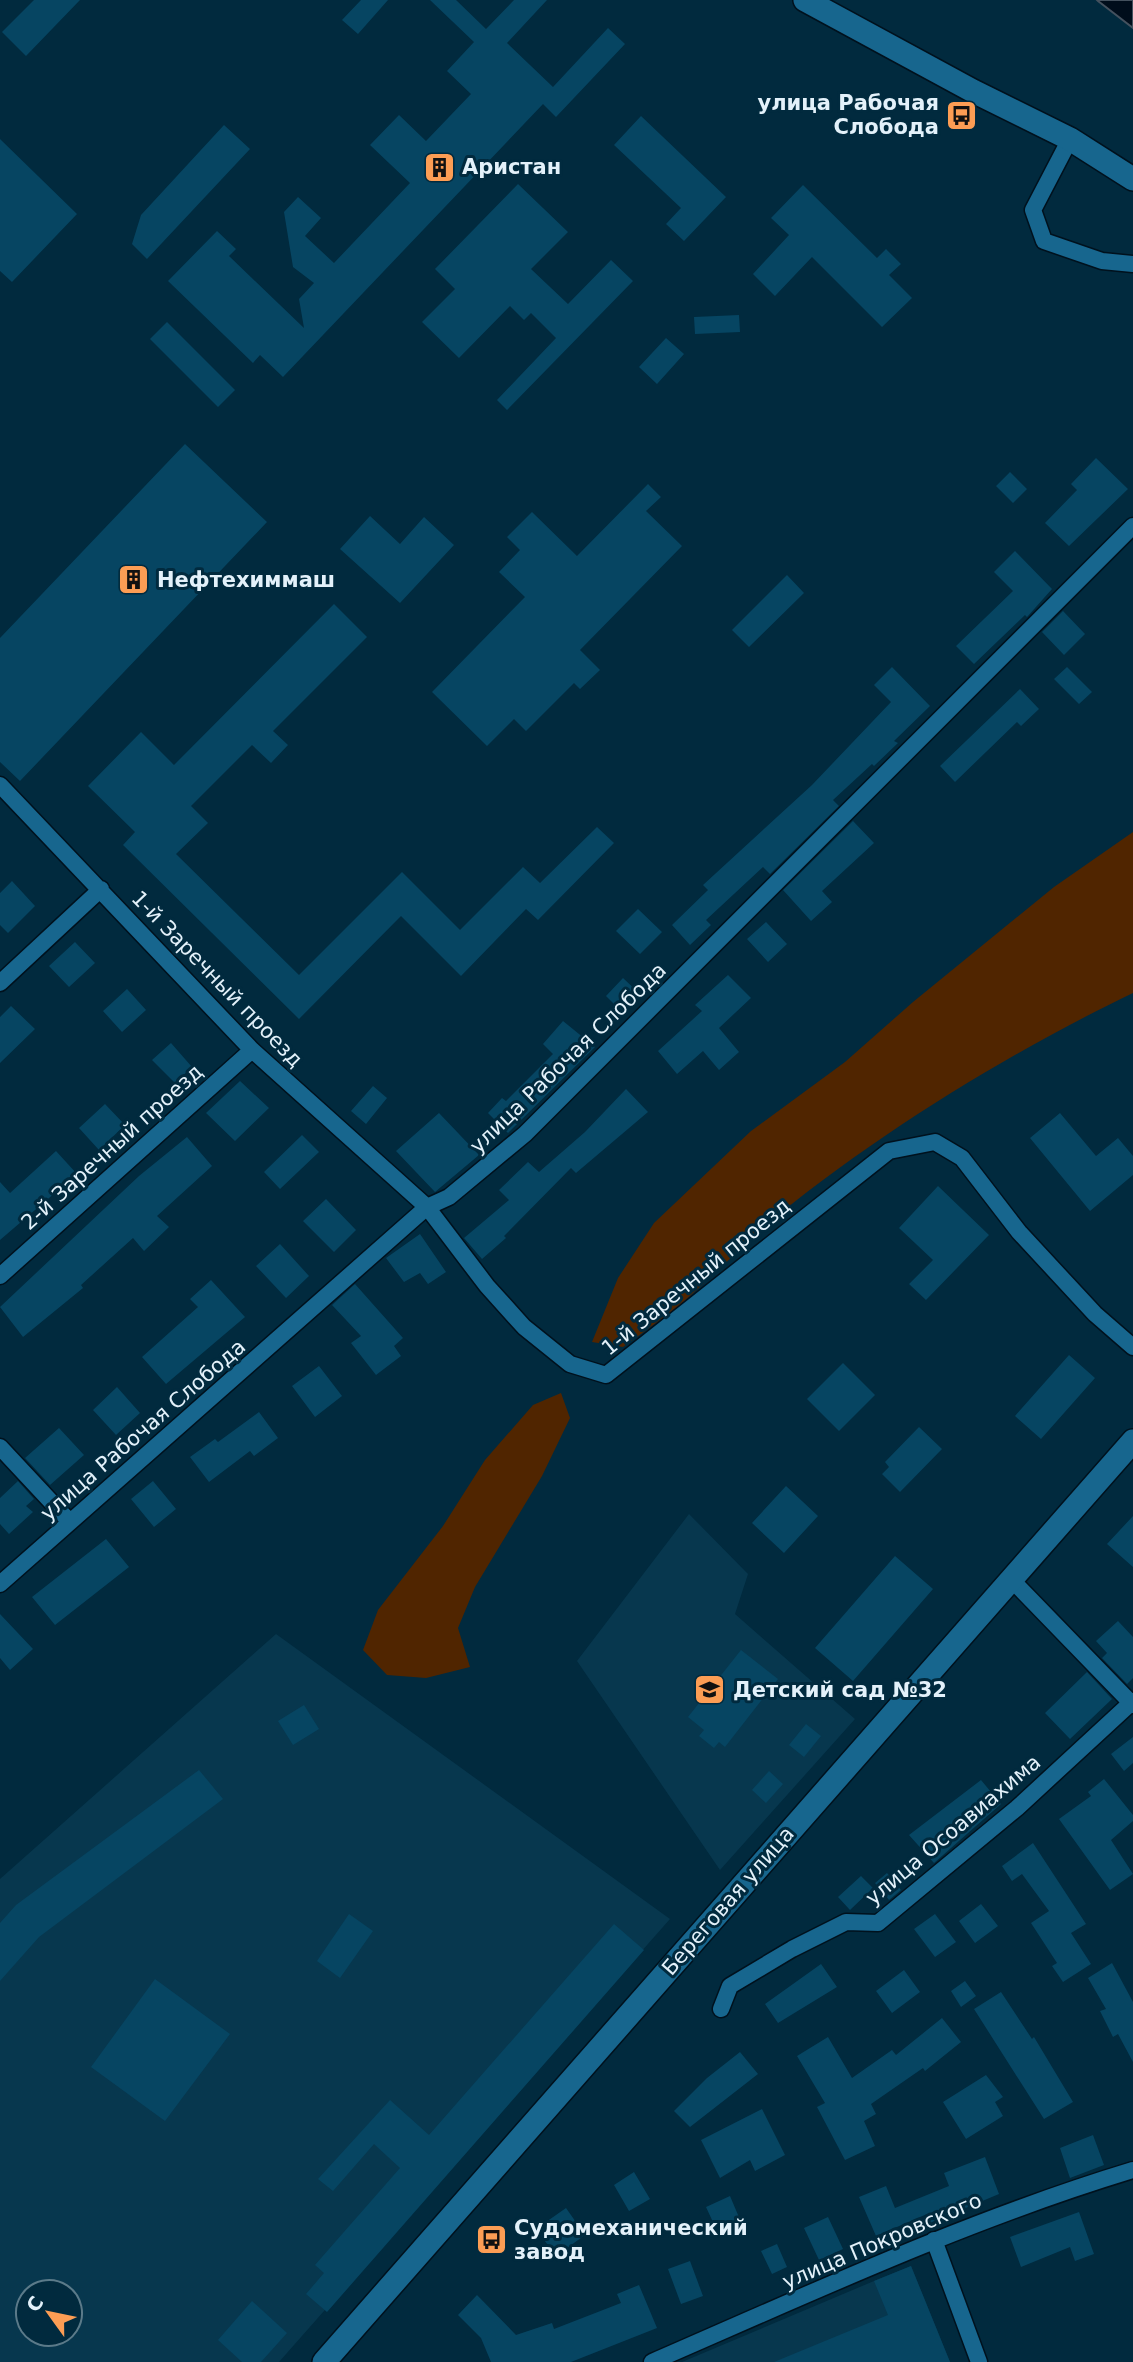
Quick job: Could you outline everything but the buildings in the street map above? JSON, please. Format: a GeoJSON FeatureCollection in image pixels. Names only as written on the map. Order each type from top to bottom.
{"type":"FeatureCollection","features":[{"type":"Feature","properties":{"kind":"main road"},"geometry":{"type":"LineString","coordinates":[[805,0],[972,91],[1070,139],[1133,179]]}},
{"type":"Feature","properties":{"kind":"main road","name":"Береговая улица"},"geometry":{"type":"LineString","coordinates":[[324,2362],[1133,1441]]}},
{"type":"Feature","properties":{"kind":"street"},"geometry":{"type":"LineString","coordinates":[[1070,139],[1033,210],[1044,241],[1102,261],[1133,264]]}},
{"type":"Feature","properties":{"kind":"street","name":"улица Рабочая Слобода"},"geometry":{"type":"LineString","coordinates":[[0,1584],[427,1207],[449,1197],[525,1134],[1133,526]]}},
{"type":"Feature","properties":{"kind":"street","name":"1-й Заречный проезд"},"geometry":{"type":"LineString","coordinates":[[0,785],[252,1050],[427,1207],[487,1286],[524,1327],[570,1364],[606,1376],[889,1151],[936,1142],[962,1158],[1019,1232],[1095,1314],[1133,1347]]}},
{"type":"Feature","properties":{"kind":"street"},"geometry":{"type":"LineString","coordinates":[[0,983],[101,889]]}},
{"type":"Feature","properties":{"kind":"street","name":"2-й Заречный проезд"},"geometry":{"type":"LineString","coordinates":[[0,1276],[252,1050]]}},
{"type":"Feature","properties":{"kind":"street"},"geometry":{"type":"LineString","coordinates":[[0,1447],[70,1522]]}},
{"type":"Feature","properties":{"kind":"street"},"geometry":{"type":"LineString","coordinates":[[1011,1579],[1132,1703]]}},
{"type":"Feature","properties":{"kind":"street","name":"улица Осоавиахима"},"geometry":{"type":"LineString","coordinates":[[721,2009],[730,1986],[792,1948],[846,1922],[878,1923],[1017,1808],[1132,1703]]}},
{"type":"Feature","properties":{"kind":"street","name":"улица Покровского"},"geometry":{"type":"LineString","coordinates":[[652,2362],[934,2240],[1045,2197],[1133,2170]]}},
{"type":"Feature","properties":{"kind":"street"},"geometry":{"type":"LineString","coordinates":[[934,2240],[979,2362]]}},
{"type":"Feature","properties":{"kind":"shaded area"},"geometry":{"type":"Polygon","coordinates":[[[1133,0],[1133,28],[1098,1],[1133,0]]]}},
{"type":"Feature","properties":{"kind":"shaded area"},"geometry":{"type":"Polygon","coordinates":[[[1133,832],[1133,993],[990,1069],[895,1129],[806,1193],[765,1226],[683,1302],[623,1347],[592,1342],[618,1278],[654,1223],[751,1131],[845,1062],[913,1002],[1054,887],[1133,832]]]}},
{"type":"Feature","properties":{"kind":"shaded area"},"geometry":{"type":"Polygon","coordinates":[[[561,1393],[570,1418],[542,1476],[475,1587],[458,1628],[470,1667],[426,1678],[387,1675],[363,1650],[378,1610],[443,1526],[485,1460],[533,1405],[561,1393]]]}},
{"type":"Feature","properties":{"kind":"shaded area","name":"Детский сад №32"},"geometry":{"type":"Polygon","coordinates":[[[689,1514],[748,1574],[735,1614],[855,1719],[720,1870],[577,1661],[689,1514]]]}},
{"type":"Feature","properties":{"kind":"shaded area"},"geometry":{"type":"Polygon","coordinates":[[[276,1634],[670,1919],[279,2362],[0,2362],[0,1879],[276,1634]]]}},
{"type":"Feature","properties":{"kind":"shaded area"},"geometry":{"type":"Polygon","coordinates":[[[911,2266],[950,2362],[682,2362],[874,2281],[911,2266]]]}},
{"type":"Feature","properties":{"kind":"place","name":"улица Рабочая Слобода"},"geometry":{"type":"Point","coordinates":[962,115]}},
{"type":"Feature","properties":{"kind":"place","name":"Аристан"},"geometry":{"type":"Point","coordinates":[439,167]}},
{"type":"Feature","properties":{"kind":"place","name":"Нефтехиммаш"},"geometry":{"type":"Point","coordinates":[134,580]}},
{"type":"Feature","properties":{"kind":"place","name":"Детский сад №32"},"geometry":{"type":"Point","coordinates":[710,1690]}},
{"type":"Feature","properties":{"kind":"place","name":"Судомеханический завод"},"geometry":{"type":"Point","coordinates":[491,2240]}}]}
